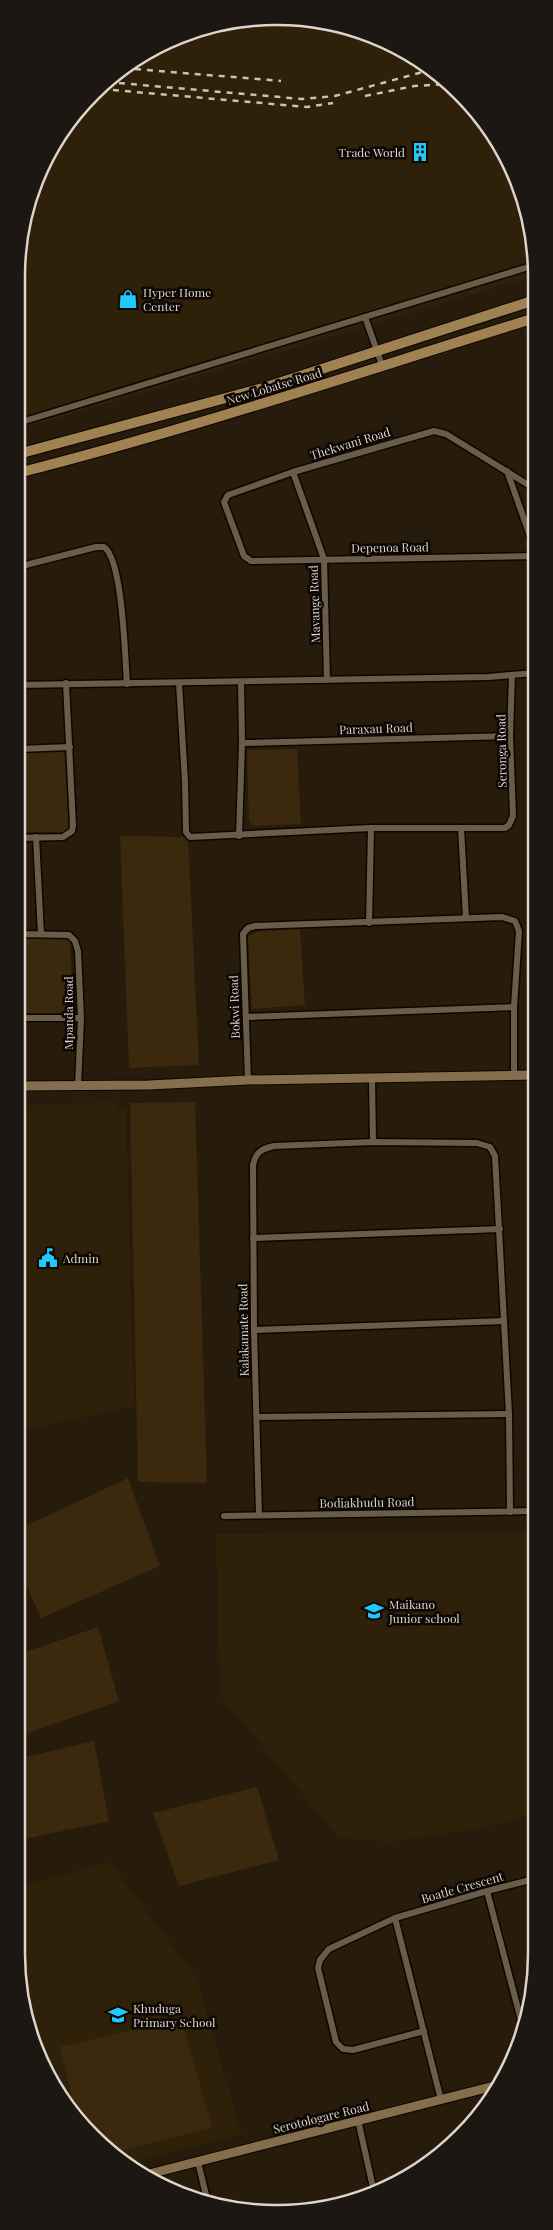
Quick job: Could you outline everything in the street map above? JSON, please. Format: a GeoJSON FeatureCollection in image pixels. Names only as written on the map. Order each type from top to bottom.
{"type":"FeatureCollection","features":[{"type":"Feature","properties":{"kind":"main road"},"geometry":{"type":"LineString","coordinates":[[25,452],[263,388],[528,302]]}},
{"type":"Feature","properties":{"kind":"main road"},"geometry":{"type":"LineString","coordinates":[[491,314],[497,330]]}},
{"type":"Feature","properties":{"kind":"main road","name":"New Lobatse Road"},"geometry":{"type":"LineString","coordinates":[[25,471],[86,456],[528,320]]}},
{"type":"Feature","properties":{"kind":"street"},"geometry":{"type":"LineString","coordinates":[[25,421],[527,267]]}},
{"type":"Feature","properties":{"kind":"street"},"geometry":{"type":"LineString","coordinates":[[365,317],[382,365]]}},
{"type":"Feature","properties":{"kind":"street","name":"Thekwani Road"},"geometry":{"type":"LineString","coordinates":[[246,559],[224,505],[225,497],[293,472],[434,431],[446,434],[528,485]]}},
{"type":"Feature","properties":{"kind":"street"},"geometry":{"type":"LineString","coordinates":[[506,470],[528,533]]}},
{"type":"Feature","properties":{"kind":"street","name":"Mavange Road"},"geometry":{"type":"LineString","coordinates":[[293,472],[324,559],[327,680]]}},
{"type":"Feature","properties":{"kind":"street"},"geometry":{"type":"LineString","coordinates":[[25,565],[96,547],[104,547],[109,550],[116,571],[122,610],[127,684]]}},
{"type":"Feature","properties":{"kind":"street","name":"Depenoa Road"},"geometry":{"type":"LineString","coordinates":[[246,559],[251,561],[528,556]]}},
{"type":"Feature","properties":{"kind":"street"},"geometry":{"type":"LineString","coordinates":[[25,685],[241,682],[528,674]]}},
{"type":"Feature","properties":{"kind":"street","name":"Seronga Road"},"geometry":{"type":"LineString","coordinates":[[461,828],[501,828],[509,825],[513,816],[510,736],[512,675]]}},
{"type":"Feature","properties":{"kind":"street"},"geometry":{"type":"LineString","coordinates":[[239,836],[242,743],[241,682]]}},
{"type":"Feature","properties":{"kind":"street"},"geometry":{"type":"LineString","coordinates":[[179,683],[186,781],[186,834],[190,837],[239,836],[371,828],[461,828],[466,918]]}},
{"type":"Feature","properties":{"kind":"street"},"geometry":{"type":"LineString","coordinates":[[25,838],[63,837],[68,836],[72,831],[66,684]]}},
{"type":"Feature","properties":{"kind":"street","name":"Paraxau Road"},"geometry":{"type":"LineString","coordinates":[[242,743],[510,736]]}},
{"type":"Feature","properties":{"kind":"street"},"geometry":{"type":"LineString","coordinates":[[25,748],[70,747]]}},
{"type":"Feature","properties":{"kind":"street"},"geometry":{"type":"LineString","coordinates":[[371,828],[369,923],[502,917],[509,918],[518,926],[514,1007],[514,1075]]}},
{"type":"Feature","properties":{"kind":"street"},"geometry":{"type":"LineString","coordinates":[[25,934],[40,934],[36,838]]}},
{"type":"Feature","properties":{"kind":"street","name":"Bokwi Road"},"geometry":{"type":"LineString","coordinates":[[248,1080],[243,934],[248,928],[255,926],[369,923]]}},
{"type":"Feature","properties":{"kind":"street","name":"Mpanda Road"},"geometry":{"type":"LineString","coordinates":[[40,934],[70,935],[75,941],[78,951],[81,1018],[78,1086]]}},
{"type":"Feature","properties":{"kind":"street"},"geometry":{"type":"LineString","coordinates":[[246,1017],[514,1007]]}},
{"type":"Feature","properties":{"kind":"street"},"geometry":{"type":"LineString","coordinates":[[25,1018],[81,1018]]}},
{"type":"Feature","properties":{"kind":"street"},"geometry":{"type":"LineString","coordinates":[[25,1086],[149,1085],[248,1080],[528,1074]]}},
{"type":"Feature","properties":{"kind":"street"},"geometry":{"type":"LineString","coordinates":[[372,1078],[373,1142],[477,1143],[490,1147],[495,1156],[508,1414],[510,1512]]}},
{"type":"Feature","properties":{"kind":"street","name":"Kalakamate Road"},"geometry":{"type":"LineString","coordinates":[[259,1515],[252,1165],[256,1155],[262,1149],[274,1146],[373,1142]]}},
{"type":"Feature","properties":{"kind":"street"},"geometry":{"type":"LineString","coordinates":[[253,1238],[500,1229]]}},
{"type":"Feature","properties":{"kind":"street"},"geometry":{"type":"LineString","coordinates":[[254,1330],[504,1321]]}},
{"type":"Feature","properties":{"kind":"street"},"geometry":{"type":"LineString","coordinates":[[257,1417],[508,1414]]}},
{"type":"Feature","properties":{"kind":"street","name":"Bodiakhudu Road"},"geometry":{"type":"LineString","coordinates":[[224,1516],[528,1511]]}},
{"type":"Feature","properties":{"kind":"street","name":"Boatle Crescent"},"geometry":{"type":"LineString","coordinates":[[424,2031],[353,2050],[343,2049],[336,2042],[318,1968],[320,1960],[328,1949],[395,1918],[528,1881]]}},
{"type":"Feature","properties":{"kind":"street"},"geometry":{"type":"LineString","coordinates":[[487,1891],[522,2009]]}},
{"type":"Feature","properties":{"kind":"street"},"geometry":{"type":"LineString","coordinates":[[395,1918],[441,2100]]}},
{"type":"Feature","properties":{"kind":"street","name":"Serotologare Road"},"geometry":{"type":"LineString","coordinates":[[153,2172],[489,2087]]}},
{"type":"Feature","properties":{"kind":"street"},"geometry":{"type":"LineString","coordinates":[[358,2120],[373,2186]]}},
{"type":"Feature","properties":{"kind":"street"},"geometry":{"type":"LineString","coordinates":[[198,2162],[206,2195]]}},
{"type":"Feature","properties":{"kind":"shaded area"},"geometry":{"type":"Polygon","coordinates":[[[276,25],[309,27],[342,34],[373,44],[416,67],[430,77],[476,123],[502,165],[515,196],[523,227],[528,278],[25,428],[25,276],[27,244],[34,211],[44,180],[67,137],[77,123],[111,87],[137,67],[165,51],[196,38],[244,27],[276,25]]]}},
{"type":"Feature","properties":{"kind":"shaded area"},"geometry":{"type":"Polygon","coordinates":[[[64,748],[69,827],[65,832],[25,832],[25,752],[64,748]]]}},
{"type":"Feature","properties":{"kind":"shaded area"},"geometry":{"type":"Polygon","coordinates":[[[297,749],[301,824],[255,826],[249,822],[247,750],[297,749]]]}},
{"type":"Feature","properties":{"kind":"shaded area"},"geometry":{"type":"Polygon","coordinates":[[[120,836],[188,837],[199,1065],[129,1068],[120,836]]]}},
{"type":"Feature","properties":{"kind":"shaded area"},"geometry":{"type":"Polygon","coordinates":[[[300,929],[305,1005],[252,1009],[248,936],[260,931],[300,929]]]}},
{"type":"Feature","properties":{"kind":"shaded area"},"geometry":{"type":"Polygon","coordinates":[[[66,935],[70,941],[73,1010],[67,1013],[25,1013],[25,938],[66,935]]]}},
{"type":"Feature","properties":{"kind":"shaded area"},"geometry":{"type":"Polygon","coordinates":[[[117,1102],[118,1108],[126,1107],[134,1406],[25,1430],[25,1105],[117,1102]]]}},
{"type":"Feature","properties":{"kind":"shaded area"},"geometry":{"type":"Polygon","coordinates":[[[195,1102],[207,1483],[138,1482],[130,1103],[195,1102]]]}},
{"type":"Feature","properties":{"kind":"shaded area"},"geometry":{"type":"Polygon","coordinates":[[[128,1478],[160,1566],[41,1618],[25,1582],[25,1526],[128,1478]]]}},
{"type":"Feature","properties":{"kind":"shaded area","name":"Maikano Junior school"},"geometry":{"type":"Polygon","coordinates":[[[527,1532],[528,1816],[476,1829],[390,1842],[339,1838],[220,1696],[216,1534],[527,1532]]]}},
{"type":"Feature","properties":{"kind":"shaded area"},"geometry":{"type":"Polygon","coordinates":[[[98,1627],[119,1701],[25,1734],[25,1652],[98,1627]]]}},
{"type":"Feature","properties":{"kind":"shaded area"},"geometry":{"type":"Polygon","coordinates":[[[94,1741],[109,1821],[25,1839],[25,1757],[94,1741]]]}},
{"type":"Feature","properties":{"kind":"shaded area"},"geometry":{"type":"Polygon","coordinates":[[[257,1787],[279,1860],[179,1886],[153,1813],[257,1787]]]}},
{"type":"Feature","properties":{"kind":"shaded area","name":"Khuduga Primary School"},"geometry":{"type":"Polygon","coordinates":[[[110,1862],[196,1977],[242,2135],[135,2162],[111,2143],[87,2119],[67,2093],[51,2065],[34,2019],[27,1986],[25,1885],[110,1862]]]}},
{"type":"Feature","properties":{"kind":"shaded area"},"geometry":{"type":"Polygon","coordinates":[[[181,2018],[212,2128],[120,2151],[87,2119],[74,2103],[60,2047],[181,2018]]]}},
{"type":"Feature","properties":{"kind":"railway"},"geometry":{"type":"LineString","coordinates":[[134,69],[281,81]]}},
{"type":"Feature","properties":{"kind":"railway"},"geometry":{"type":"LineString","coordinates":[[116,83],[302,99],[335,96],[423,72]]}},
{"type":"Feature","properties":{"kind":"railway"},"geometry":{"type":"LineString","coordinates":[[365,96],[414,86],[439,85]]}},
{"type":"Feature","properties":{"kind":"railway"},"geometry":{"type":"LineString","coordinates":[[108,90],[307,107],[333,103]]}},
{"type":"Feature","properties":{"kind":"place","name":"Trade World"},"geometry":{"type":"Point","coordinates":[420,152]}},
{"type":"Feature","properties":{"kind":"place","name":"Hyper Home Center"},"geometry":{"type":"Point","coordinates":[128,299]}},
{"type":"Feature","properties":{"kind":"place","name":"Admin"},"geometry":{"type":"Point","coordinates":[48,1258]}},
{"type":"Feature","properties":{"kind":"place","name":"Maikano Junior school"},"geometry":{"type":"Point","coordinates":[374,1611]}},
{"type":"Feature","properties":{"kind":"place","name":"Khuduga Primary School"},"geometry":{"type":"Point","coordinates":[118,2015]}}]}
